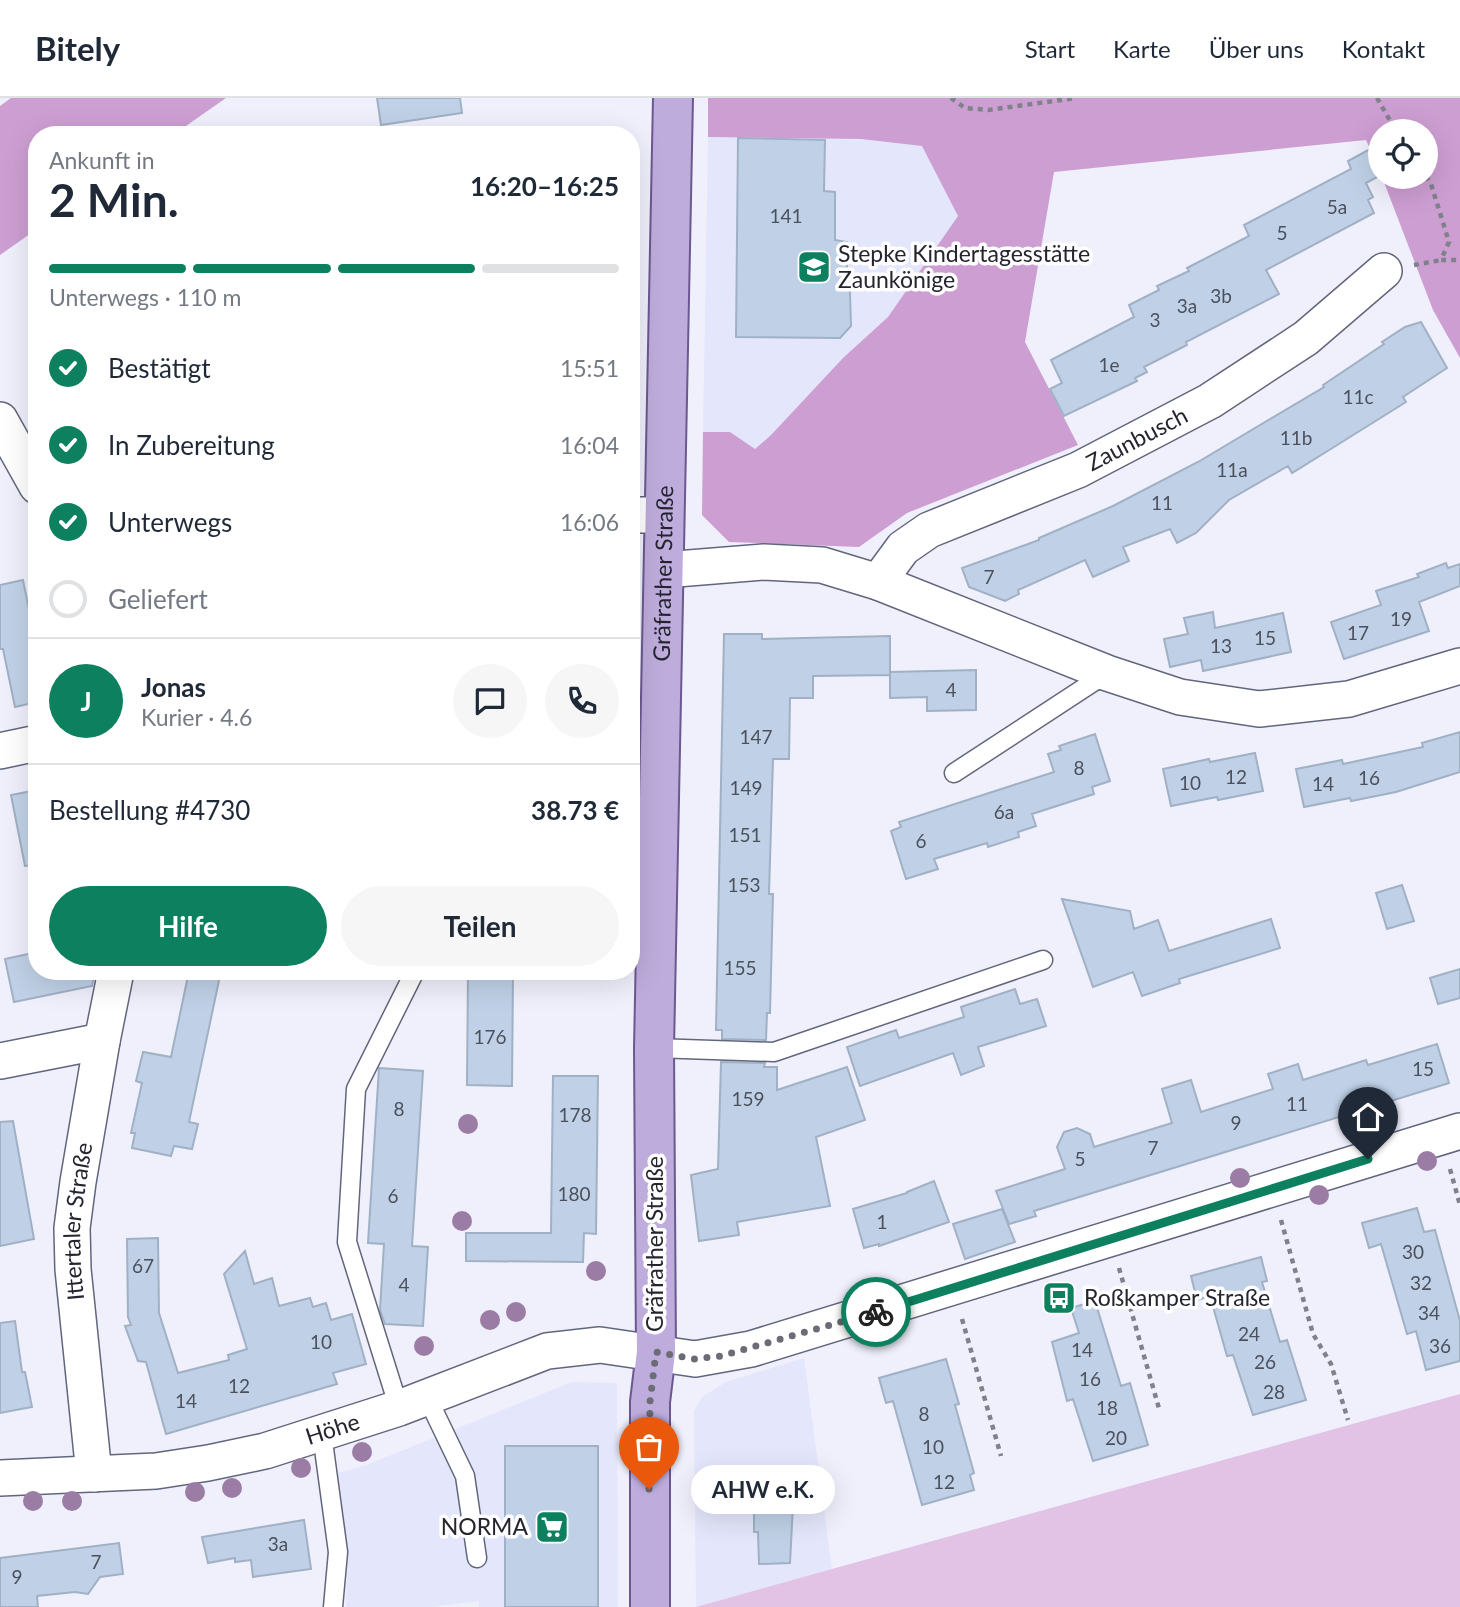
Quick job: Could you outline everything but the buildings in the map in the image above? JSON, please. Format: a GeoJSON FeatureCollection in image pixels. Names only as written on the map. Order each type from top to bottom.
{"type":"FeatureCollection","features":[{"type":"Feature","properties":{"kind":"main road","name":"Gräfrather Straße"},"geometry":{"type":"LineString","coordinates":[[650,1607],[650,1402],[656,1352],[654,1048],[664,570],[648,515],[673,98]]}},
{"type":"Feature","properties":{"kind":"street","name":"Zaunbusch"},"geometry":{"type":"LineString","coordinates":[[878,582],[903,548],[929,530],[1078,470],[1210,401],[1306,338],[1384,271]]}},
{"type":"Feature","properties":{"kind":"street"},"geometry":{"type":"LineString","coordinates":[[0,420],[28,470]]}},
{"type":"Feature","properties":{"kind":"street"},"geometry":{"type":"LineString","coordinates":[[664,570],[764,562],[822,565],[878,582],[1107,673],[1180,697],[1259,709],[1349,699],[1460,666]]}},
{"type":"Feature","properties":{"kind":"street"},"geometry":{"type":"LineString","coordinates":[[0,751],[28,745]]}},
{"type":"Feature","properties":{"kind":"street","name":"Ittertaler Straße"},"geometry":{"type":"LineString","coordinates":[[94,1474],[73,1269],[72,1228],[102,1041],[115,980]]}},
{"type":"Feature","properties":{"kind":"street"},"geometry":{"type":"LineString","coordinates":[[0,1061],[102,1041]]}},
{"type":"Feature","properties":{"kind":"street"},"geometry":{"type":"LineString","coordinates":[[656,1352],[695,1359],[721,1356],[777,1341],[1460,1131]]}},
{"type":"Feature","properties":{"kind":"street","name":"Höhe"},"geometry":{"type":"LineString","coordinates":[[0,1478],[156,1471],[208,1464],[322,1434],[547,1351],[600,1345],[656,1352]]}},
{"type":"Feature","properties":{"kind":"lane"},"geometry":{"type":"LineString","coordinates":[[954,773],[1107,673]]}},
{"type":"Feature","properties":{"kind":"lane"},"geometry":{"type":"LineString","coordinates":[[654,1048],[774,1052],[1043,960]]}},
{"type":"Feature","properties":{"kind":"lane"},"geometry":{"type":"LineString","coordinates":[[411,980],[356,1090],[347,1242],[413,1402],[465,1476],[477,1558]]}},
{"type":"Feature","properties":{"kind":"lane"},"geometry":{"type":"LineString","coordinates":[[322,1434],[338,1552],[333,1607]]}},
{"type":"Feature","properties":{"kind":"path"},"geometry":{"type":"LineString","coordinates":[[951,98],[965,107],[988,110],[1076,98]]}},
{"type":"Feature","properties":{"kind":"path"},"geometry":{"type":"LineString","coordinates":[[1012,106],[1019,98]]}},
{"type":"Feature","properties":{"kind":"path"},"geometry":{"type":"LineString","coordinates":[[1377,98],[1389,119]]}},
{"type":"Feature","properties":{"kind":"path"},"geometry":{"type":"LineString","coordinates":[[1433,189],[1449,242],[1441,260],[1460,260]]}},
{"type":"Feature","properties":{"kind":"path"},"geometry":{"type":"LineString","coordinates":[[1272,1189],[1313,1334],[1331,1364],[1348,1420]]}},
{"type":"Feature","properties":{"kind":"path"},"geometry":{"type":"LineString","coordinates":[[1110,1239],[1160,1412]]}},
{"type":"Feature","properties":{"kind":"path"},"geometry":{"type":"LineString","coordinates":[[954,1287],[1001,1456]]}},
{"type":"Feature","properties":{"kind":"shaded area"},"geometry":{"type":"Polygon","coordinates":[[[11,98],[226,98],[186,126],[28,126],[28,235],[0,255],[0,106],[11,98]]]}},
{"type":"Feature","properties":{"kind":"shaded area"},"geometry":{"type":"Polygon","coordinates":[[[708,98],[1460,98],[1460,358],[1433,310],[1387,189],[1438,189],[1438,119],[1368,119],[1368,145],[1366,140],[1054,172],[1025,342],[1078,445],[907,513],[859,547],[729,542],[702,515],[703,432],[730,432],[755,449],[843,358],[888,317],[958,216],[922,146],[861,139],[708,137],[708,98]]]}},
{"type":"Feature","properties":{"kind":"shaded area","name":"Stepke Kindertagesstätte Zaunkönige"},"geometry":{"type":"Polygon","coordinates":[[[708,137],[861,139],[922,146],[959,216],[888,317],[843,358],[754,450],[730,432],[703,432],[708,137]]]}},
{"type":"Feature","properties":{"kind":"shaded area"},"geometry":{"type":"Polygon","coordinates":[[[804,1358],[832,1569],[696,1607],[694,1411],[702,1397],[726,1382],[804,1358]]]}},
{"type":"Feature","properties":{"kind":"shaded area"},"geometry":{"type":"Polygon","coordinates":[[[572,1382],[617,1383],[618,1607],[479,1607],[479,1601],[432,1607],[346,1607],[348,1551],[338,1473],[364,1466],[572,1382]]]}},
{"type":"Feature","properties":{"kind":"shaded area"},"geometry":{"type":"Polygon","coordinates":[[[1460,1394],[1460,1607],[696,1607],[1460,1394]]]}},
{"type":"Feature","properties":{"kind":"way so far"},"geometry":{"type":"LineString","coordinates":[[649,1489],[650,1402],[656,1352],[695,1359],[721,1356],[876,1312]]}},
{"type":"Feature","properties":{"kind":"place","name":"Stepke Kindertagesstätte Zaunkönige"},"geometry":{"type":"Point","coordinates":[814,267]}},
{"type":"Feature","properties":{"kind":"place","name":"Roßkamper Straße"},"geometry":{"type":"Point","coordinates":[1059,1298]}},
{"type":"Feature","properties":{"kind":"place","name":"AHW e.K."},"geometry":{"type":"Point","coordinates":[649,1489]}},
{"type":"Feature","properties":{"kind":"place","name":"NORMA"},"geometry":{"type":"Point","coordinates":[552,1527]}},
{"type":"Feature","properties":{"kind":"route"},"geometry":{"type":"LineString","coordinates":[[876,1312],[1368,1159]]}}]}
